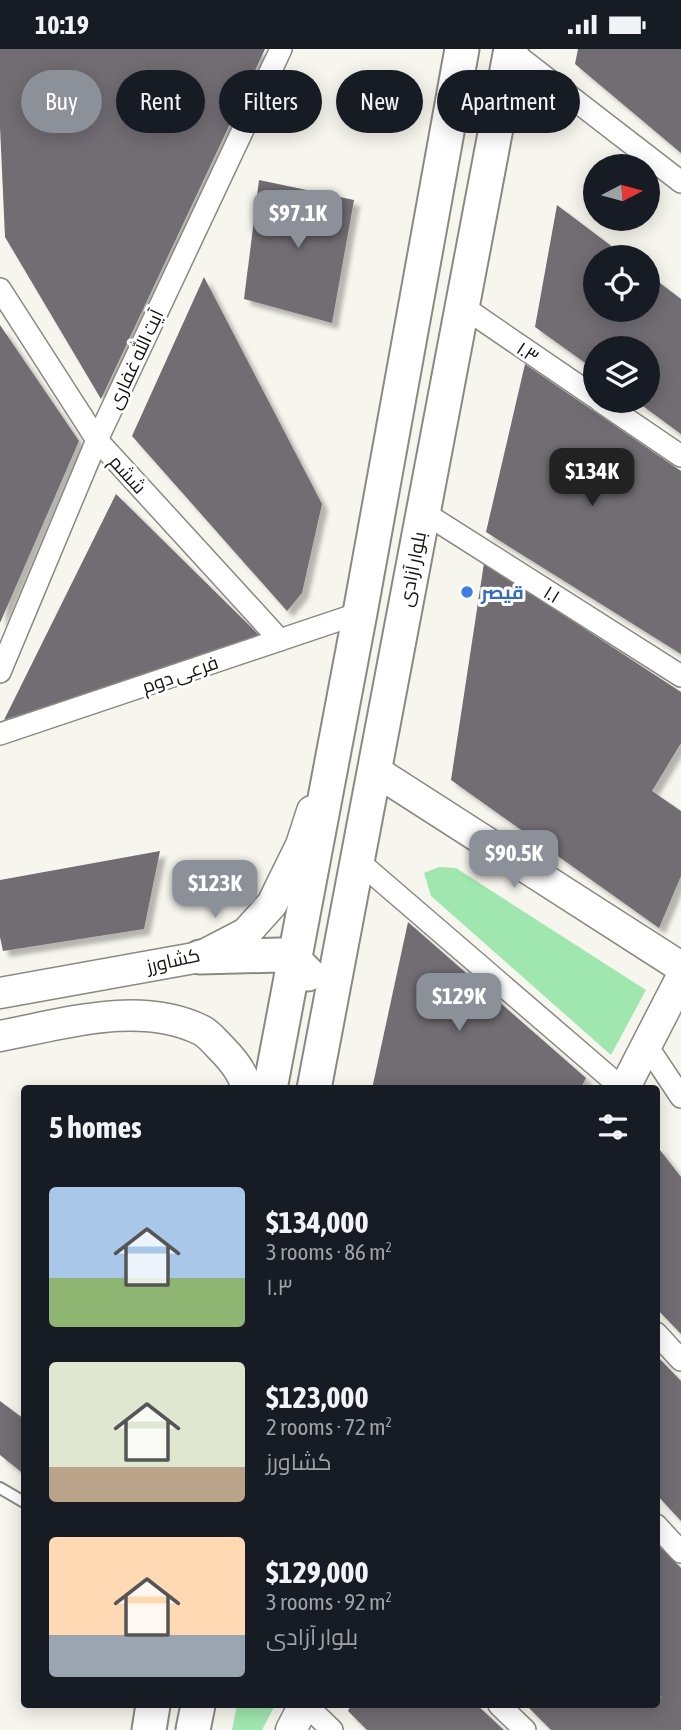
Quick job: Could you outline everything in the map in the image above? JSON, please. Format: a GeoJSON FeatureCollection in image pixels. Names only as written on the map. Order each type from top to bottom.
{"type":"FeatureCollection","features":[{"type":"Feature","properties":{"kind":"main road"},"geometry":{"type":"LineString","coordinates":[[271,1085],[462,49]]}},
{"type":"Feature","properties":{"kind":"main road","name":"بلوار آزادی"},"geometry":{"type":"LineString","coordinates":[[315,1085],[510,50]]}},
{"type":"Feature","properties":{"kind":"main road","name":"کشاورز"},"geometry":{"type":"LineString","coordinates":[[0,993],[200,957],[246,933],[272,904],[301,845],[338,731]]}},
{"type":"Feature","properties":{"kind":"main road"},"geometry":{"type":"LineString","coordinates":[[374,770],[681,967]]}},
{"type":"Feature","properties":{"kind":"main road"},"geometry":{"type":"LineString","coordinates":[[200,957],[281,955],[294,960],[308,975],[317,993],[303,1072],[304,1085]]}},
{"type":"Feature","properties":{"kind":"main road"},"geometry":{"type":"LineString","coordinates":[[626,1085],[681,978]]}},
{"type":"Feature","properties":{"kind":"main road"},"geometry":{"type":"LineString","coordinates":[[69,981],[76,1021]]}},
{"type":"Feature","properties":{"kind":"main road"},"geometry":{"type":"LineString","coordinates":[[0,1036],[76,1021],[140,1015],[174,1020],[204,1031],[231,1057],[245,1085]]}},
{"type":"Feature","properties":{"kind":"main road"},"geometry":{"type":"LineString","coordinates":[[149,1730],[153,1708]]}},
{"type":"Feature","properties":{"kind":"main road"},"geometry":{"type":"LineString","coordinates":[[193,1730],[197,1708]]}},
{"type":"Feature","properties":{"kind":"main road"},"geometry":{"type":"LineString","coordinates":[[291,1730],[303,1708]]}},
{"type":"Feature","properties":{"kind":"street","name":"آیت الله غفاری"},"geometry":{"type":"LineString","coordinates":[[0,673],[97,440],[281,49]]}},
{"type":"Feature","properties":{"kind":"street"},"geometry":{"type":"LineString","coordinates":[[510,50],[681,182]]}},
{"type":"Feature","properties":{"kind":"street","name":"ششم"},"geometry":{"type":"LineString","coordinates":[[0,289],[97,440],[280,640]]}},
{"type":"Feature","properties":{"kind":"street","name":"۱.۳"},"geometry":{"type":"LineString","coordinates":[[462,306],[583,389]]}},
{"type":"Feature","properties":{"kind":"street"},"geometry":{"type":"LineString","coordinates":[[618,413],[681,456]]}},
{"type":"Feature","properties":{"kind":"street","name":"۱.۱"},"geometry":{"type":"LineString","coordinates":[[423,512],[681,675]]}},
{"type":"Feature","properties":{"kind":"street","name":"فرعی دوم"},"geometry":{"type":"LineString","coordinates":[[0,734],[360,613]]}},
{"type":"Feature","properties":{"kind":"street"},"geometry":{"type":"LineString","coordinates":[[357,860],[619,1085]]}},
{"type":"Feature","properties":{"kind":"street"},"geometry":{"type":"LineString","coordinates":[[647,1046],[681,1097]]}},
{"type":"Feature","properties":{"kind":"street"},"geometry":{"type":"LineString","coordinates":[[660,1337],[681,1360]]}},
{"type":"Feature","properties":{"kind":"street"},"geometry":{"type":"LineString","coordinates":[[660,1529],[681,1552]]}},
{"type":"Feature","properties":{"kind":"street"},"geometry":{"type":"LineString","coordinates":[[308,1708],[332,1730]]}},
{"type":"Feature","properties":{"kind":"street"},"geometry":{"type":"LineString","coordinates":[[502,1708],[525,1730]]}},
{"type":"Feature","properties":{"kind":"lane"},"geometry":{"type":"LineString","coordinates":[[0,1487],[21,1500]]}},
{"type":"Feature","properties":{"kind":"green space"},"geometry":{"type":"Polygon","coordinates":[[[439,867],[456,868],[646,990],[611,1055],[431,896],[424,873],[439,867]]]}},
{"type":"Feature","properties":{"kind":"green space"},"geometry":{"type":"Polygon","coordinates":[[[236,1708],[273,1708],[262,1730],[232,1730],[236,1708]]]}},
{"type":"Feature","properties":{"kind":"building"},"geometry":{"type":"Polygon","coordinates":[[[0,49],[265,49],[255,70],[219,70],[219,133],[226,133],[101,399],[5,237],[0,49]]]}},
{"type":"Feature","properties":{"kind":"building"},"geometry":{"type":"Polygon","coordinates":[[[578,49],[681,49],[681,153],[575,64],[578,49]]]}},
{"type":"Feature","properties":{"kind":"building"},"geometry":{"type":"Polygon","coordinates":[[[259,180],[354,200],[332,323],[244,299],[259,180]]]}},
{"type":"Feature","properties":{"kind":"building"},"geometry":{"type":"Polygon","coordinates":[[[557,205],[583,225],[583,231],[592,231],[610,245],[583,245],[583,322],[660,322],[660,283],[681,299],[681,434],[652,413],[660,413],[660,336],[583,336],[583,361],[535,327],[557,205]]]}},
{"type":"Feature","properties":{"kind":"building"},"geometry":{"type":"Polygon","coordinates":[[[204,277],[322,504],[302,593],[287,611],[132,436],[204,277]]]}},
{"type":"Feature","properties":{"kind":"building"},"geometry":{"type":"Polygon","coordinates":[[[0,325],[79,441],[0,623],[0,325]]]}},
{"type":"Feature","properties":{"kind":"building"},"geometry":{"type":"Polygon","coordinates":[[[525,364],[583,404],[583,413],[596,413],[681,471],[681,654],[486,532],[525,364]]]}},
{"type":"Feature","properties":{"kind":"building"},"geometry":{"type":"Polygon","coordinates":[[[116,494],[260,636],[4,720],[116,494]]]}},
{"type":"Feature","properties":{"kind":"building"},"geometry":{"type":"Polygon","coordinates":[[[484,563],[681,692],[681,743],[652,791],[681,811],[681,876],[659,928],[451,780],[484,563]]]}},
{"type":"Feature","properties":{"kind":"building"},"geometry":{"type":"Polygon","coordinates":[[[160,851],[144,929],[3,951],[0,937],[0,880],[160,851]]]}},
{"type":"Feature","properties":{"kind":"building"},"geometry":{"type":"Polygon","coordinates":[[[408,922],[586,1078],[582,1085],[373,1085],[408,922]]]}},
{"type":"Feature","properties":{"kind":"building"},"geometry":{"type":"Polygon","coordinates":[[[660,1150],[681,1177],[681,1334],[660,1312],[660,1150]]]}},
{"type":"Feature","properties":{"kind":"building"},"geometry":{"type":"Polygon","coordinates":[[[660,1359],[681,1381],[681,1521],[660,1498],[660,1359]]]}},
{"type":"Feature","properties":{"kind":"building"},"geometry":{"type":"Polygon","coordinates":[[[0,1401],[21,1417],[21,1472],[0,1455],[0,1401]]]}},
{"type":"Feature","properties":{"kind":"building"},"geometry":{"type":"Polygon","coordinates":[[[660,1547],[681,1568],[681,1730],[551,1730],[529,1708],[660,1708],[660,1696],[664,1700],[660,1696],[660,1547]]]}},
{"type":"Feature","properties":{"kind":"building"},"geometry":{"type":"Polygon","coordinates":[[[350,1708],[480,1708],[504,1730],[367,1730],[348,1711],[350,1708]]]}},
{"type":"Feature","properties":{"kind":"place","name":"قیصر"},"geometry":{"type":"Point","coordinates":[467,592]}}]}
